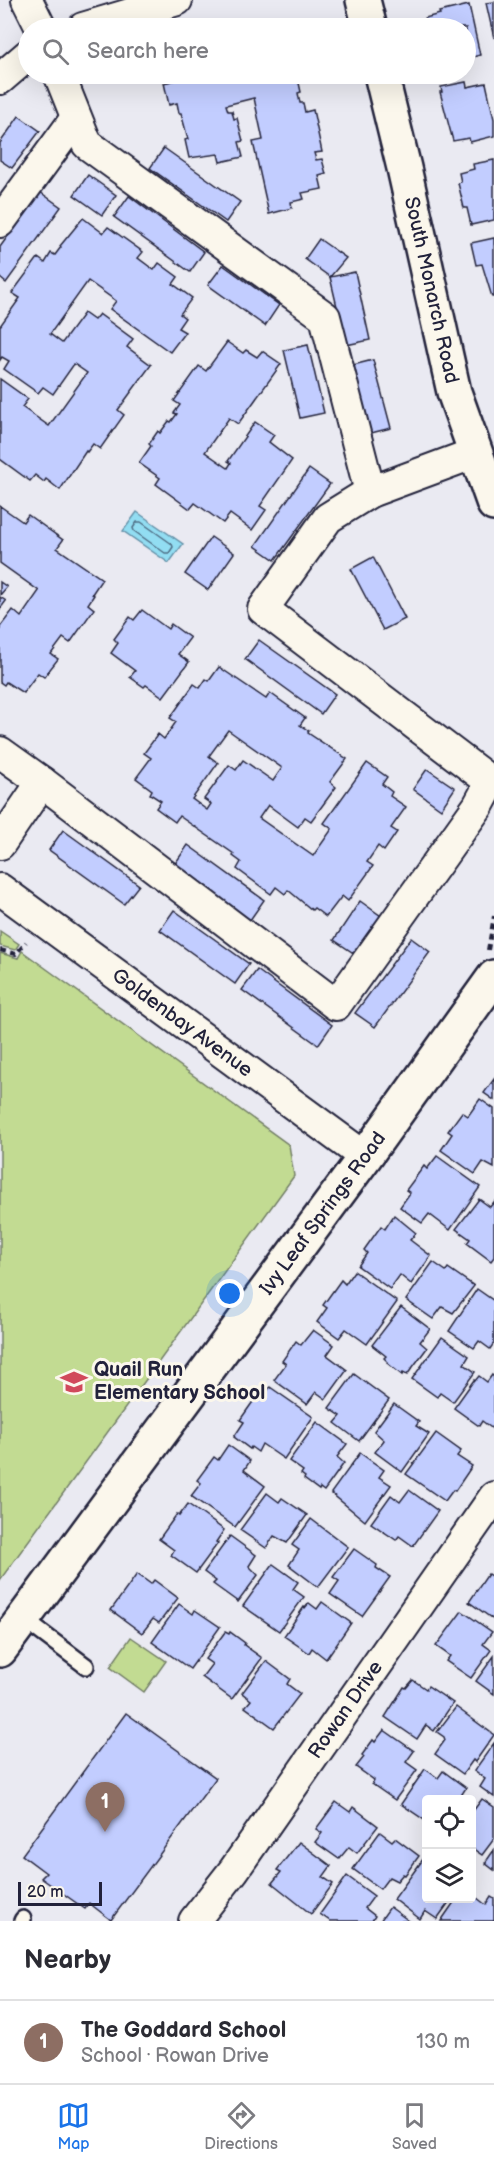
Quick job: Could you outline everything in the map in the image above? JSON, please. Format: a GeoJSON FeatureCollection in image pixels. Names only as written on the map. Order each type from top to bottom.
{"type":"FeatureCollection","features":[{"type":"Feature","properties":{"kind":"street"},"geometry":{"type":"LineString","coordinates":[[27,0],[35,18]]}},
{"type":"Feature","properties":{"kind":"street"},"geometry":{"type":"LineString","coordinates":[[117,18],[177,0]]}},
{"type":"Feature","properties":{"kind":"street"},"geometry":{"type":"LineString","coordinates":[[363,0],[368,18]]}},
{"type":"Feature","properties":{"kind":"street"},"geometry":{"type":"LineString","coordinates":[[0,79],[18,64]]}},
{"type":"Feature","properties":{"kind":"street"},"geometry":{"type":"LineString","coordinates":[[63,84],[87,144],[325,317],[370,492]]}},
{"type":"Feature","properties":{"kind":"street","name":"South Monarch Road"},"geometry":{"type":"LineString","coordinates":[[384,84],[405,168],[453,392],[494,504]]}},
{"type":"Feature","properties":{"kind":"street"},"geometry":{"type":"LineString","coordinates":[[0,222],[76,118]]}},
{"type":"Feature","properties":{"kind":"street"},"geometry":{"type":"LineString","coordinates":[[0,752],[336,1005],[478,806],[491,782],[263,609],[327,518],[370,492],[475,453]]}},
{"type":"Feature","properties":{"kind":"street"},"geometry":{"type":"LineString","coordinates":[[0,844],[42,782]]}},
{"type":"Feature","properties":{"kind":"street","name":"Goldenbay Avenue"},"geometry":{"type":"LineString","coordinates":[[0,889],[365,1157]]}},
{"type":"Feature","properties":{"kind":"street","name":"Ivy Leaf Springs Road"},"geometry":{"type":"LineString","coordinates":[[0,1650],[22,1617],[365,1157],[494,977]]}},
{"type":"Feature","properties":{"kind":"street","name":"Rowan Drive"},"geometry":{"type":"LineString","coordinates":[[194,1921],[234,1870],[494,1497]]}},
{"type":"Feature","properties":{"kind":"lane"},"geometry":{"type":"LineString","coordinates":[[22,1617],[86,1666]]}},
{"type":"Feature","properties":{"kind":"green space"},"geometry":{"type":"Polygon","coordinates":[[[0,931],[19,944],[15,950],[0,946],[0,931]]]}},
{"type":"Feature","properties":{"kind":"green space","name":"Quail Run Elementary School"},"geometry":{"type":"Polygon","coordinates":[[[22,951],[289,1145],[294,1176],[0,1580],[0,953],[18,958],[22,951]]]}},
{"type":"Feature","properties":{"kind":"green space"},"geometry":{"type":"Polygon","coordinates":[[[131,1637],[166,1661],[144,1692],[110,1667],[131,1637]]]}},
{"type":"Feature","properties":{"kind":"water"},"geometry":{"type":"Polygon","coordinates":[[[137,512],[183,544],[169,563],[123,531],[137,512]]]}},
{"type":"Feature","properties":{"kind":"building"},"geometry":{"type":"Polygon","coordinates":[[[494,2],[494,38],[486,3],[494,2]]]}},
{"type":"Feature","properties":{"kind":"building"},"geometry":{"type":"Polygon","coordinates":[[[469,5],[472,18],[425,18],[440,14],[439,12],[469,5]]]}},
{"type":"Feature","properties":{"kind":"building"},"geometry":{"type":"Polygon","coordinates":[[[476,37],[480,55],[476,56],[476,37]]]}},
{"type":"Feature","properties":{"kind":"building"},"geometry":{"type":"Polygon","coordinates":[[[486,83],[494,119],[494,136],[470,142],[469,138],[453,141],[440,92],[442,92],[441,87],[466,84],[467,87],[486,83]]]}},
{"type":"Feature","properties":{"kind":"building"},"geometry":{"type":"Polygon","coordinates":[[[164,84],[299,84],[300,103],[303,103],[305,112],[313,110],[322,152],[314,153],[316,160],[322,159],[326,174],[319,176],[322,189],[302,193],[304,199],[291,202],[292,208],[269,214],[253,142],[263,140],[254,98],[226,105],[228,111],[232,111],[234,119],[237,118],[243,141],[239,142],[243,157],[220,162],[218,154],[189,158],[185,140],[188,139],[181,113],[179,113],[177,103],[169,105],[164,84]]]}},
{"type":"Feature","properties":{"kind":"building"},"geometry":{"type":"Polygon","coordinates":[[[19,116],[40,131],[12,168],[0,160],[0,143],[19,116]]]}},
{"type":"Feature","properties":{"kind":"building"},"geometry":{"type":"Polygon","coordinates":[[[164,148],[240,202],[226,222],[150,168],[164,148]]]}},
{"type":"Feature","properties":{"kind":"building"},"geometry":{"type":"Polygon","coordinates":[[[494,160],[494,220],[471,225],[458,183],[461,182],[459,173],[474,169],[473,164],[494,160]]]}},
{"type":"Feature","properties":{"kind":"building"},"geometry":{"type":"Polygon","coordinates":[[[88,175],[116,195],[102,215],[74,195],[88,175]]]}},
{"type":"Feature","properties":{"kind":"building"},"geometry":{"type":"Polygon","coordinates":[[[40,192],[61,207],[6,283],[0,278],[0,247],[40,192]]]}},
{"type":"Feature","properties":{"kind":"building"},"geometry":{"type":"Polygon","coordinates":[[[129,196],[204,252],[190,272],[114,217],[129,196]]]}},
{"type":"Feature","properties":{"kind":"building"},"geometry":{"type":"Polygon","coordinates":[[[83,218],[103,233],[108,227],[143,252],[138,258],[154,270],[159,263],[178,277],[173,284],[192,298],[180,314],[185,318],[178,328],[185,332],[170,352],[110,309],[116,301],[88,281],[50,334],[62,343],[84,313],[94,320],[99,314],[133,339],[127,347],[151,365],[118,410],[124,415],[100,449],[93,444],[86,451],[60,490],[46,479],[44,482],[35,475],[30,481],[0,459],[0,379],[28,399],[22,407],[49,426],[87,373],[74,364],[53,394],[43,387],[38,393],[4,369],[9,361],[2,357],[0,360],[0,326],[20,298],[12,293],[38,258],[45,263],[51,253],[55,255],[83,218]]]}},
{"type":"Feature","properties":{"kind":"building"},"geometry":{"type":"Polygon","coordinates":[[[494,238],[494,297],[492,297],[482,264],[476,265],[471,243],[494,238]]]}},
{"type":"Feature","properties":{"kind":"building"},"geometry":{"type":"Polygon","coordinates":[[[319,239],[346,258],[330,277],[305,259],[319,239]]]}},
{"type":"Feature","properties":{"kind":"building"},"geometry":{"type":"Polygon","coordinates":[[[223,265],[279,305],[265,326],[208,285],[223,265]]]}},
{"type":"Feature","properties":{"kind":"building"},"geometry":{"type":"Polygon","coordinates":[[[355,272],[370,340],[346,345],[330,277],[355,272]]]}},
{"type":"Feature","properties":{"kind":"building"},"geometry":{"type":"Polygon","coordinates":[[[227,342],[243,353],[246,350],[257,357],[262,351],[281,364],[238,424],[229,418],[205,452],[228,468],[231,463],[228,461],[255,422],[274,435],[269,442],[292,460],[260,506],[266,510],[252,530],[230,514],[223,523],[195,503],[190,509],[156,484],[160,478],[139,463],[158,431],[160,433],[177,414],[174,413],[180,405],[174,401],[199,366],[206,371],[227,342]]]}},
{"type":"Feature","properties":{"kind":"building"},"geometry":{"type":"Polygon","coordinates":[[[308,345],[324,413],[300,418],[284,350],[308,345]]]}},
{"type":"Feature","properties":{"kind":"building"},"geometry":{"type":"Polygon","coordinates":[[[373,360],[391,428],[367,434],[349,366],[373,360]]]}},
{"type":"Feature","properties":{"kind":"building"},"geometry":{"type":"Polygon","coordinates":[[[309,469],[330,484],[275,560],[255,546],[309,469]]]}},
{"type":"Feature","properties":{"kind":"building"},"geometry":{"type":"Polygon","coordinates":[[[0,506],[23,522],[28,515],[63,540],[57,548],[102,579],[88,604],[94,609],[70,643],[63,638],[51,654],[58,659],[44,677],[38,673],[23,693],[6,682],[4,685],[0,682],[0,627],[13,610],[21,617],[39,591],[0,563],[0,506]]]}},
{"type":"Feature","properties":{"kind":"building"},"geometry":{"type":"Polygon","coordinates":[[[211,537],[234,553],[208,590],[185,574],[211,537]]]}},
{"type":"Feature","properties":{"kind":"building"},"geometry":{"type":"Polygon","coordinates":[[[373,557],[405,619],[383,630],[351,569],[373,557]]]}},
{"type":"Feature","properties":{"kind":"building"},"geometry":{"type":"Polygon","coordinates":[[[0,582],[7,587],[0,595],[0,582]]]}},
{"type":"Feature","properties":{"kind":"building"},"geometry":{"type":"Polygon","coordinates":[[[0,597],[6,601],[0,609],[0,597]]]}},
{"type":"Feature","properties":{"kind":"building"},"geometry":{"type":"Polygon","coordinates":[[[142,610],[168,629],[171,624],[190,638],[178,654],[189,662],[163,697],[130,677],[135,671],[111,653],[118,643],[114,639],[130,617],[134,620],[142,610]]]}},
{"type":"Feature","properties":{"kind":"building"},"geometry":{"type":"Polygon","coordinates":[[[259,640],[335,694],[321,714],[245,659],[259,640]]]}},
{"type":"Feature","properties":{"kind":"building"},"geometry":{"type":"Polygon","coordinates":[[[219,667],[266,699],[270,693],[305,718],[300,725],[309,731],[308,733],[347,759],[330,782],[336,787],[311,821],[305,817],[298,827],[268,805],[259,818],[313,856],[332,829],[324,823],[367,763],[387,777],[382,784],[392,792],[390,796],[406,807],[391,828],[397,832],[384,851],[378,846],[367,862],[373,866],[348,901],[342,896],[326,917],[314,908],[312,910],[288,890],[285,894],[276,887],[271,894],[237,869],[241,862],[233,856],[234,854],[179,816],[175,822],[156,808],[161,801],[150,794],[152,790],[136,778],[151,758],[144,753],[158,734],[164,739],[176,722],[170,718],[194,684],[200,688],[206,679],[209,681],[219,667]],[[228,730],[209,756],[218,763],[192,799],[207,810],[211,804],[204,799],[229,765],[236,770],[243,760],[273,781],[282,768],[228,730]]]}},
{"type":"Feature","properties":{"kind":"building"},"geometry":{"type":"Polygon","coordinates":[[[427,769],[455,788],[441,809],[413,789],[427,769]]]}},
{"type":"Feature","properties":{"kind":"building"},"geometry":{"type":"Polygon","coordinates":[[[63,830],[139,885],[124,904],[49,850],[63,830]]]}},
{"type":"Feature","properties":{"kind":"building"},"geometry":{"type":"Polygon","coordinates":[[[188,845],[264,900],[250,920],[174,865],[188,845]]]}},
{"type":"Feature","properties":{"kind":"building"},"geometry":{"type":"Polygon","coordinates":[[[360,901],[381,916],[355,954],[334,940],[360,901]]]}},
{"type":"Feature","properties":{"kind":"building"},"geometry":{"type":"Polygon","coordinates":[[[174,910],[249,964],[235,984],[160,930],[174,910]]]}},
{"type":"Feature","properties":{"kind":"building"},"geometry":{"type":"Polygon","coordinates":[[[411,938],[430,952],[375,1027],[355,1013],[411,938]]]}},
{"type":"Feature","properties":{"kind":"building"},"geometry":{"type":"Polygon","coordinates":[[[257,970],[332,1025],[318,1045],[242,990],[257,970]]]}},
{"type":"Feature","properties":{"kind":"building"},"geometry":{"type":"Polygon","coordinates":[[[494,1079],[494,1100],[484,1093],[494,1079]]]}},
{"type":"Feature","properties":{"kind":"building"},"geometry":{"type":"Polygon","coordinates":[[[480,1099],[494,1109],[494,1168],[483,1162],[475,1174],[441,1150],[452,1134],[448,1131],[462,1112],[468,1116],[480,1099]]]}},
{"type":"Feature","properties":{"kind":"building"},"geometry":{"type":"Polygon","coordinates":[[[437,1156],[480,1187],[450,1230],[429,1214],[422,1223],[400,1207],[410,1193],[406,1190],[424,1166],[427,1169],[437,1156]]]}},
{"type":"Feature","properties":{"kind":"building"},"geometry":{"type":"Polygon","coordinates":[[[479,1199],[490,1207],[494,1202],[494,1257],[491,1261],[467,1243],[470,1239],[456,1229],[479,1199]]]}},
{"type":"Feature","properties":{"kind":"building"},"geometry":{"type":"Polygon","coordinates":[[[394,1215],[416,1233],[410,1240],[431,1256],[411,1284],[400,1275],[390,1289],[358,1266],[367,1253],[364,1250],[381,1226],[385,1229],[394,1215]]]}},
{"type":"Feature","properties":{"kind":"building"},"geometry":{"type":"Polygon","coordinates":[[[433,1262],[446,1271],[448,1268],[474,1286],[453,1313],[442,1307],[433,1319],[406,1300],[433,1262]]]}},
{"type":"Feature","properties":{"kind":"building"},"geometry":{"type":"Polygon","coordinates":[[[354,1271],[397,1302],[367,1344],[346,1329],[339,1338],[317,1322],[327,1308],[323,1305],[341,1280],[345,1284],[354,1271]]]}},
{"type":"Feature","properties":{"kind":"building"},"geometry":{"type":"Polygon","coordinates":[[[477,1289],[494,1301],[494,1343],[490,1349],[479,1341],[474,1348],[449,1331],[477,1289]]]}},
{"type":"Feature","properties":{"kind":"building"},"geometry":{"type":"Polygon","coordinates":[[[401,1307],[430,1329],[420,1342],[427,1348],[407,1375],[403,1373],[402,1375],[387,1363],[384,1358],[386,1356],[372,1345],[401,1307]]]}},
{"type":"Feature","properties":{"kind":"building"},"geometry":{"type":"Polygon","coordinates":[[[313,1330],[334,1345],[327,1355],[347,1370],[326,1399],[316,1392],[307,1404],[274,1380],[286,1364],[282,1361],[296,1341],[301,1345],[313,1330]]]}},
{"type":"Feature","properties":{"kind":"building"},"geometry":{"type":"Polygon","coordinates":[[[442,1337],[469,1356],[464,1364],[475,1372],[453,1402],[440,1393],[437,1397],[412,1379],[442,1337]]]}},
{"type":"Feature","properties":{"kind":"building"},"geometry":{"type":"Polygon","coordinates":[[[354,1374],[389,1400],[359,1441],[335,1423],[341,1416],[329,1408],[354,1374]]]}},
{"type":"Feature","properties":{"kind":"building"},"geometry":{"type":"Polygon","coordinates":[[[492,1375],[494,1377],[494,1430],[482,1421],[479,1426],[454,1408],[474,1380],[479,1376],[487,1382],[492,1375]]]}},
{"type":"Feature","properties":{"kind":"building"},"geometry":{"type":"Polygon","coordinates":[[[270,1387],[313,1417],[284,1459],[262,1444],[258,1452],[234,1437],[244,1422],[240,1420],[257,1396],[261,1400],[270,1387]]]}},
{"type":"Feature","properties":{"kind":"building"},"geometry":{"type":"Polygon","coordinates":[[[394,1404],[419,1422],[416,1426],[429,1434],[402,1472],[375,1452],[384,1440],[374,1431],[394,1404]]]}},
{"type":"Feature","properties":{"kind":"building"},"geometry":{"type":"Polygon","coordinates":[[[317,1422],[347,1444],[337,1457],[344,1463],[324,1491],[304,1479],[305,1477],[301,1474],[303,1471],[289,1461],[317,1422]]]}},
{"type":"Feature","properties":{"kind":"building"},"geometry":{"type":"Polygon","coordinates":[[[436,1433],[461,1451],[457,1456],[472,1466],[455,1491],[453,1490],[445,1501],[406,1474],[436,1433]]]}},
{"type":"Feature","properties":{"kind":"building"},"geometry":{"type":"Polygon","coordinates":[[[228,1445],[250,1461],[244,1470],[265,1486],[235,1527],[191,1496],[201,1483],[197,1480],[214,1457],[218,1460],[228,1445]]]}},
{"type":"Feature","properties":{"kind":"building"},"geometry":{"type":"Polygon","coordinates":[[[360,1453],[384,1470],[379,1477],[391,1485],[365,1521],[331,1493],[360,1453]]]}},
{"type":"Feature","properties":{"kind":"building"},"geometry":{"type":"Polygon","coordinates":[[[409,1490],[438,1511],[413,1546],[399,1536],[396,1540],[371,1523],[391,1495],[400,1502],[409,1490]]]}},
{"type":"Feature","properties":{"kind":"building"},"geometry":{"type":"Polygon","coordinates":[[[267,1493],[279,1502],[282,1498],[307,1515],[287,1543],[274,1536],[266,1548],[240,1530],[267,1493]]]}},
{"type":"Feature","properties":{"kind":"building"},"geometry":{"type":"Polygon","coordinates":[[[188,1504],[224,1530],[216,1542],[218,1543],[196,1573],[171,1555],[174,1550],[159,1539],[177,1514],[179,1516],[188,1504]]]}},
{"type":"Feature","properties":{"kind":"building"},"geometry":{"type":"Polygon","coordinates":[[[311,1519],[348,1547],[318,1587],[289,1565],[299,1550],[292,1545],[311,1519]]]}},
{"type":"Feature","properties":{"kind":"building"},"geometry":{"type":"Polygon","coordinates":[[[230,1536],[256,1555],[249,1566],[258,1575],[238,1602],[213,1584],[216,1581],[204,1572],[230,1536]]]}},
{"type":"Feature","properties":{"kind":"building"},"geometry":{"type":"Polygon","coordinates":[[[354,1549],[390,1577],[362,1616],[330,1594],[339,1581],[333,1577],[354,1549]]]}},
{"type":"Feature","properties":{"kind":"building"},"geometry":{"type":"Polygon","coordinates":[[[273,1564],[298,1582],[293,1589],[304,1597],[279,1631],[243,1606],[273,1564]]]}},
{"type":"Feature","properties":{"kind":"building"},"geometry":{"type":"Polygon","coordinates":[[[494,1571],[494,1620],[469,1602],[488,1574],[491,1576],[494,1571]]]}},
{"type":"Feature","properties":{"kind":"building"},"geometry":{"type":"Polygon","coordinates":[[[137,1574],[151,1584],[154,1580],[178,1598],[159,1623],[153,1619],[142,1633],[111,1610],[137,1574]]]}},
{"type":"Feature","properties":{"kind":"building"},"geometry":{"type":"Polygon","coordinates":[[[322,1602],[351,1623],[326,1659],[312,1648],[309,1653],[284,1636],[304,1607],[309,1603],[317,1609],[322,1602]]]}},
{"type":"Feature","properties":{"kind":"building"},"geometry":{"type":"Polygon","coordinates":[[[179,1604],[193,1614],[195,1610],[220,1627],[190,1669],[152,1642],[179,1604]]]}},
{"type":"Feature","properties":{"kind":"building"},"geometry":{"type":"Polygon","coordinates":[[[462,1611],[492,1632],[483,1644],[491,1650],[471,1678],[446,1661],[450,1656],[436,1646],[462,1611]]]}},
{"type":"Feature","properties":{"kind":"building"},"geometry":{"type":"Polygon","coordinates":[[[225,1632],[229,1634],[230,1632],[262,1658],[232,1699],[202,1677],[212,1664],[205,1659],[225,1632]]]}},
{"type":"Feature","properties":{"kind":"building"},"geometry":{"type":"Polygon","coordinates":[[[494,1656],[494,1694],[476,1681],[494,1656]]]}},
{"type":"Feature","properties":{"kind":"building"},"geometry":{"type":"Polygon","coordinates":[[[266,1661],[290,1679],[287,1684],[300,1694],[274,1728],[245,1707],[251,1700],[242,1693],[266,1661]]]}},
{"type":"Feature","properties":{"kind":"building"},"geometry":{"type":"Polygon","coordinates":[[[413,1680],[426,1689],[428,1686],[453,1703],[434,1731],[426,1725],[417,1739],[385,1717],[404,1687],[406,1688],[413,1680]]]}},
{"type":"Feature","properties":{"kind":"building"},"geometry":{"type":"Polygon","coordinates":[[[456,1707],[494,1735],[475,1762],[473,1760],[463,1774],[435,1754],[445,1740],[437,1732],[456,1707]]]}},
{"type":"Feature","properties":{"kind":"building"},"geometry":{"type":"Polygon","coordinates":[[[126,1713],[216,1778],[111,1920],[89,1903],[85,1909],[41,1878],[46,1873],[22,1855],[126,1713]]]}},
{"type":"Feature","properties":{"kind":"building"},"geometry":{"type":"Polygon","coordinates":[[[384,1730],[414,1751],[406,1762],[417,1770],[395,1800],[372,1784],[374,1780],[356,1767],[373,1740],[375,1742],[384,1730]]]}},
{"type":"Feature","properties":{"kind":"building"},"geometry":{"type":"Polygon","coordinates":[[[494,1743],[494,1797],[480,1787],[485,1779],[474,1771],[494,1743]]]}},
{"type":"Feature","properties":{"kind":"building"},"geometry":{"type":"Polygon","coordinates":[[[425,1769],[438,1778],[443,1771],[466,1788],[461,1795],[422,1795],[422,1818],[401,1804],[425,1769]]]}},
{"type":"Feature","properties":{"kind":"building"},"geometry":{"type":"Polygon","coordinates":[[[482,1799],[494,1807],[494,1839],[482,1855],[476,1851],[476,1807],[482,1799]]]}},
{"type":"Feature","properties":{"kind":"building"},"geometry":{"type":"Polygon","coordinates":[[[336,1802],[350,1812],[353,1807],[378,1826],[357,1853],[349,1847],[339,1859],[315,1842],[322,1833],[316,1829],[336,1802]]]}},
{"type":"Feature","properties":{"kind":"building"},"geometry":{"type":"Polygon","coordinates":[[[380,1832],[392,1841],[395,1838],[419,1856],[405,1875],[403,1874],[397,1881],[389,1877],[380,1889],[353,1869],[380,1832]]]}},
{"type":"Feature","properties":{"kind":"building"},"geometry":{"type":"Polygon","coordinates":[[[299,1842],[331,1866],[323,1877],[333,1884],[311,1914],[272,1883],[281,1872],[277,1870],[299,1842]]]}},
{"type":"Feature","properties":{"kind":"building"},"geometry":{"type":"Polygon","coordinates":[[[494,1850],[494,1870],[485,1863],[494,1850]]]}},
{"type":"Feature","properties":{"kind":"building"},"geometry":{"type":"Polygon","coordinates":[[[422,1861],[422,1903],[448,1903],[437,1919],[425,1911],[420,1919],[394,1899],[422,1861]]]}},
{"type":"Feature","properties":{"kind":"building"},"geometry":{"type":"Polygon","coordinates":[[[347,1876],[374,1896],[365,1908],[375,1916],[372,1921],[330,1921],[320,1914],[347,1876]]]}},
{"type":"Feature","properties":{"kind":"building"},"geometry":{"type":"Polygon","coordinates":[[[476,1897],[486,1905],[491,1897],[494,1899],[494,1921],[441,1921],[454,1903],[476,1903],[476,1897]]]}},
{"type":"Feature","properties":{"kind":"building"},"geometry":{"type":"Polygon","coordinates":[[[390,1907],[409,1921],[380,1921],[390,1907]]]}},
{"type":"Feature","properties":{"kind":"place","name":"Quail Run Elementary School"},"geometry":{"type":"Point","coordinates":[74,1382]}},
{"type":"Feature","properties":{"kind":"place","name":"The Goddard School"},"geometry":{"type":"Point","coordinates":[105,1832]}}]}
